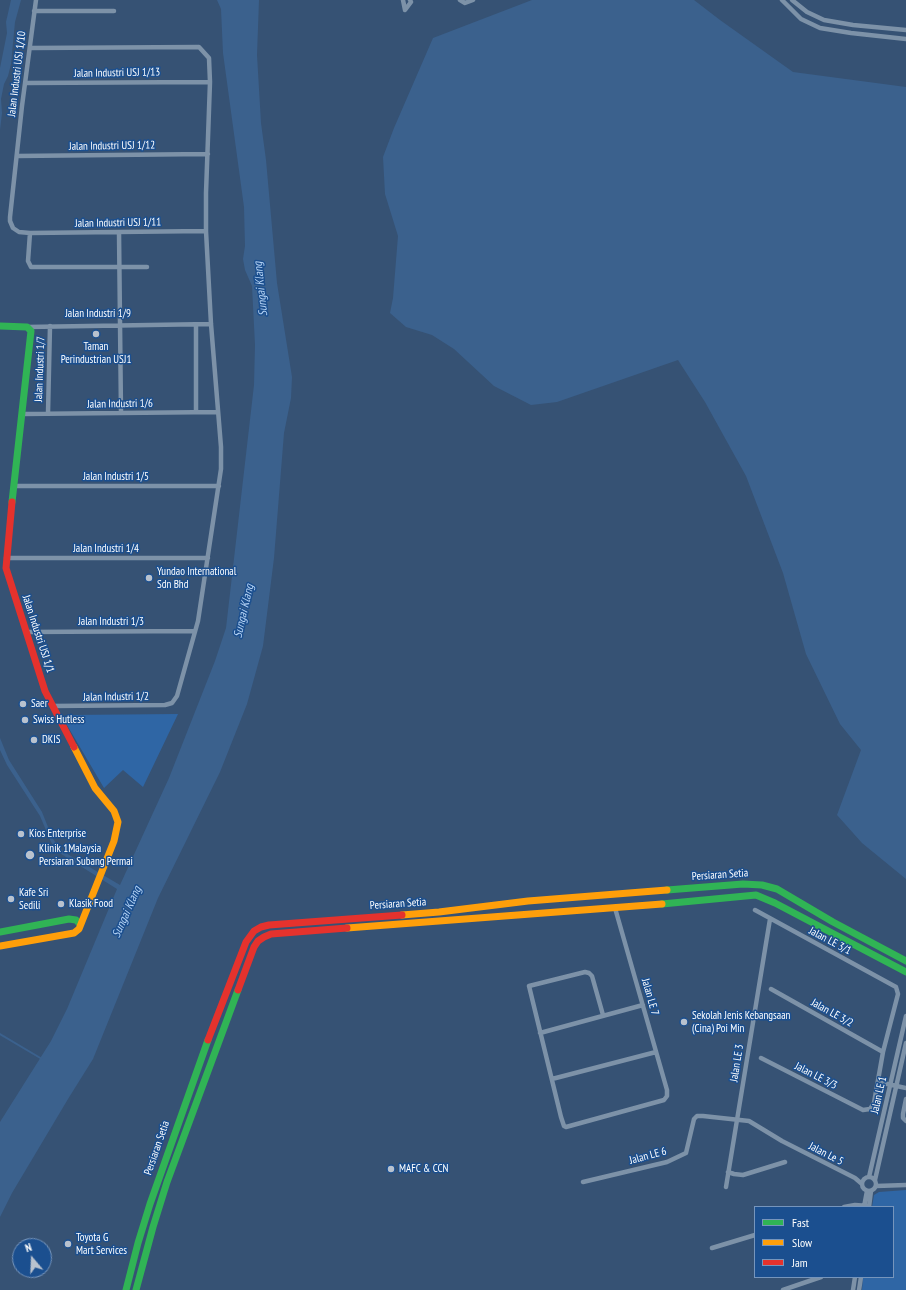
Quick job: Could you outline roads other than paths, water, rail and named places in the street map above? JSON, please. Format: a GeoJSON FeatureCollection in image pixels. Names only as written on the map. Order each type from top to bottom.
{"type":"FeatureCollection","features":[{"type":"Feature","properties":{"kind":"street","name":"Jalan Industri USJ 1/10"},"geometry":{"type":"LineString","coordinates":[[30,233],[16,231],[10,222],[25,83],[36,0]]}},
{"type":"Feature","properties":{"kind":"street"},"geometry":{"type":"LineString","coordinates":[[403,0],[405,10],[411,2],[410,0]]}},
{"type":"Feature","properties":{"kind":"street"},"geometry":{"type":"LineString","coordinates":[[460,0],[465,3],[473,0]]}},
{"type":"Feature","properties":{"kind":"street"},"geometry":{"type":"LineString","coordinates":[[782,0],[801,19],[820,28],[906,39]]}},
{"type":"Feature","properties":{"kind":"street"},"geometry":{"type":"LineString","coordinates":[[792,0],[807,12],[824,20],[853,25],[906,30]]}},
{"type":"Feature","properties":{"kind":"street"},"geometry":{"type":"LineString","coordinates":[[34,10],[114,11]]}},
{"type":"Feature","properties":{"kind":"street"},"geometry":{"type":"LineString","coordinates":[[30,48],[199,47],[209,58],[210,82],[206,231],[211,324],[221,447],[221,469],[200,612],[195,631]]}},
{"type":"Feature","properties":{"kind":"street","name":"Jalan Industri USJ 1/13"},"geometry":{"type":"LineString","coordinates":[[25,83],[210,82]]}},
{"type":"Feature","properties":{"kind":"street","name":"Jalan Industri USJ 1/12"},"geometry":{"type":"LineString","coordinates":[[17,156],[208,154]]}},
{"type":"Feature","properties":{"kind":"street","name":"Jalan Industri USJ 1/11"},"geometry":{"type":"LineString","coordinates":[[30,233],[206,231]]}},
{"type":"Feature","properties":{"kind":"street"},"geometry":{"type":"LineString","coordinates":[[119,232],[122,413]]}},
{"type":"Feature","properties":{"kind":"street"},"geometry":{"type":"LineString","coordinates":[[30,233],[28,261],[31,266],[147,267]]}},
{"type":"Feature","properties":{"kind":"street","name":"Jalan Industri 1/9"},"geometry":{"type":"LineString","coordinates":[[0,326],[28,327],[211,324]]}},
{"type":"Feature","properties":{"kind":"street"},"geometry":{"type":"LineString","coordinates":[[196,325],[196,412]]}},
{"type":"Feature","properties":{"kind":"street","name":"Jalan Industri 1/7"},"geometry":{"type":"LineString","coordinates":[[48,413],[50,326]]}},
{"type":"Feature","properties":{"kind":"street","name":"Jalan Industri USJ 1/1"},"geometry":{"type":"LineString","coordinates":[[28,327],[31,331],[6,568],[45,691],[95,788],[117,816],[118,827],[98,883],[80,924]]}},
{"type":"Feature","properties":{"kind":"street","name":"Jalan Industri 1/6"},"geometry":{"type":"LineString","coordinates":[[22,414],[218,412]]}},
{"type":"Feature","properties":{"kind":"street","name":"Jalan Industri 1/5"},"geometry":{"type":"LineString","coordinates":[[14,486],[219,486]]}},
{"type":"Feature","properties":{"kind":"street","name":"Jalan Industri 1/4"},"geometry":{"type":"LineString","coordinates":[[6,558],[208,558]]}},
{"type":"Feature","properties":{"kind":"street","name":"Jalan Industri 1/3"},"geometry":{"type":"LineString","coordinates":[[26,632],[195,631]]}},
{"type":"Feature","properties":{"kind":"street","name":"Jalan Industri 1/2"},"geometry":{"type":"LineString","coordinates":[[52,706],[165,705],[172,703],[177,696],[195,631]]}},
{"type":"Feature","properties":{"kind":"street","name":"Persiaran Setia"},"geometry":{"type":"LineString","coordinates":[[126,1290],[150,1204],[213,1025],[246,942],[249,936],[257,929],[269,925],[439,912],[508,903],[743,884],[762,885],[778,890],[839,926],[906,961]]}},
{"type":"Feature","properties":{"kind":"street"},"geometry":{"type":"LineString","coordinates":[[613,894],[615,908]]}},
{"type":"Feature","properties":{"kind":"street","name":"Persiaran Setia"},"geometry":{"type":"LineString","coordinates":[[136,1290],[152,1227],[254,947],[262,938],[271,934],[615,908],[756,895],[775,903],[906,972]]}},
{"type":"Feature","properties":{"kind":"street","name":"Jalan LE 7"},"geometry":{"type":"LineString","coordinates":[[552,1079],[563,1123],[566,1127],[664,1100],[667,1096],[667,1090],[615,908]]}},
{"type":"Feature","properties":{"kind":"street","name":"Jalan LE 3/1"},"geometry":{"type":"LineString","coordinates":[[755,910],[896,988],[898,994],[884,1052]]}},
{"type":"Feature","properties":{"kind":"street"},"geometry":{"type":"LineString","coordinates":[[0,932],[69,919],[76,920],[80,924],[79,929],[74,933],[0,946]]}},
{"type":"Feature","properties":{"kind":"street","name":"Jalan LE 3"},"geometry":{"type":"LineString","coordinates":[[726,1187],[770,919]]}},
{"type":"Feature","properties":{"kind":"street"},"geometry":{"type":"LineString","coordinates":[[257,929],[262,938]]}},
{"type":"Feature","properties":{"kind":"street"},"geometry":{"type":"LineString","coordinates":[[603,1016],[592,976],[589,973],[585,972],[528,987],[552,1079],[656,1052]]}},
{"type":"Feature","properties":{"kind":"street","name":"Jalan LE 3/2"},"geometry":{"type":"LineString","coordinates":[[771,990],[884,1052]]}},
{"type":"Feature","properties":{"kind":"street"},"geometry":{"type":"LineString","coordinates":[[540,1033],[643,1005]]}},
{"type":"Feature","properties":{"kind":"street","name":"Jalan LE 1"},"geometry":{"type":"LineString","coordinates":[[874,1180],[894,1085],[906,1016]]}},
{"type":"Feature","properties":{"kind":"street","name":"Jalan LE 1"},"geometry":{"type":"LineString","coordinates":[[869,1177],[906,1043]]}},
{"type":"Feature","properties":{"kind":"street"},"geometry":{"type":"LineString","coordinates":[[884,1052],[878,1082],[906,1088]]}},
{"type":"Feature","properties":{"kind":"street","name":"Jalan LE 3/3"},"geometry":{"type":"LineString","coordinates":[[761,1058],[863,1110],[872,1106],[878,1082]]}},
{"type":"Feature","properties":{"kind":"street"},"geometry":{"type":"LineString","coordinates":[[906,1100],[903,1114],[903,1118],[906,1121]]}},
{"type":"Feature","properties":{"kind":"street","name":"Jalan LE 6"},"geometry":{"type":"LineString","coordinates":[[584,1182],[668,1162],[686,1153],[694,1119],[697,1116],[736,1119]]}},
{"type":"Feature","properties":{"kind":"street","name":"Jalan Le 5"},"geometry":{"type":"LineString","coordinates":[[736,1119],[756,1124],[782,1141],[855,1178],[862,1184]]}},
{"type":"Feature","properties":{"kind":"street"},"geometry":{"type":"LineString","coordinates":[[728,1172],[739,1175],[785,1162]]}},
{"type":"Feature","properties":{"kind":"street"},"geometry":{"type":"LineString","coordinates":[[869,1191],[864,1190],[862,1184],[866,1178],[869,1177],[874,1180],[876,1186]]}},
{"type":"Feature","properties":{"kind":"street"},"geometry":{"type":"LineString","coordinates":[[850,1206],[867,1206],[869,1191],[876,1186],[906,1185]]}},
{"type":"Feature","properties":{"kind":"street"},"geometry":{"type":"LineString","coordinates":[[712,1248],[754,1235]]}},
{"type":"Feature","properties":{"kind":"street"},"geometry":{"type":"LineString","coordinates":[[783,1290],[817,1278]]}},
{"type":"Feature","properties":{"kind":"street"},"geometry":{"type":"LineString","coordinates":[[853,1290],[855,1278]]}},
{"type":"Feature","properties":{"kind":"street"},"geometry":{"type":"LineString","coordinates":[[859,1290],[861,1278]]}},
{"type":"Feature","properties":{"kind":"water"},"geometry":{"type":"Polygon","coordinates":[[[11,0],[21,0],[15,22],[11,64],[4,84],[1,99],[2,113],[0,130],[0,68],[7,33],[6,22],[11,0]]]}},
{"type":"Feature","properties":{"kind":"water","name":"Sungai Klang"},"geometry":{"type":"Polygon","coordinates":[[[217,0],[259,0],[257,55],[261,123],[266,160],[277,283],[292,377],[291,398],[284,433],[274,558],[263,646],[247,704],[220,772],[158,898],[93,1059],[12,1193],[0,1217],[0,1122],[51,1041],[67,1009],[117,889],[58,852],[51,842],[40,816],[7,765],[0,750],[0,738],[9,760],[42,812],[52,837],[57,845],[64,852],[120,885],[169,778],[215,661],[226,628],[254,385],[255,345],[252,286],[245,270],[243,259],[245,246],[244,207],[223,53],[221,9],[217,0]]]}},
{"type":"Feature","properties":{"kind":"water"},"geometry":{"type":"Polygon","coordinates":[[[532,0],[694,0],[793,72],[906,87],[906,879],[862,843],[837,815],[861,750],[840,724],[806,654],[783,573],[746,476],[705,402],[678,360],[557,402],[531,405],[494,386],[454,349],[432,335],[406,327],[390,313],[393,298],[398,236],[385,194],[383,157],[433,38],[532,0]]]}},
{"type":"Feature","properties":{"kind":"waterway"},"geometry":{"type":"LineString","coordinates":[[0,1034],[42,1059]]}},
{"type":"Feature","properties":{"kind":"place","name":"Taman Perindustrian USJ1"},"geometry":{"type":"Point","coordinates":[96,334]}},
{"type":"Feature","properties":{"kind":"place","name":"Yundao International Sdn Bhd"},"geometry":{"type":"Point","coordinates":[149,578]}},
{"type":"Feature","properties":{"kind":"place","name":"Saer"},"geometry":{"type":"Point","coordinates":[23,704]}},
{"type":"Feature","properties":{"kind":"place","name":"Swiss Hutless"},"geometry":{"type":"Point","coordinates":[25,720]}},
{"type":"Feature","properties":{"kind":"place","name":"DKIS"},"geometry":{"type":"Point","coordinates":[34,740]}},
{"type":"Feature","properties":{"kind":"place","name":"Kios Enterprise"},"geometry":{"type":"Point","coordinates":[21,834]}},
{"type":"Feature","properties":{"kind":"place","name":"Klinik 1Malaysia Persiaran Subang Permai"},"geometry":{"type":"Point","coordinates":[30,855]}},
{"type":"Feature","properties":{"kind":"place","name":"Kafe Sri Sedili"},"geometry":{"type":"Point","coordinates":[11,899]}},
{"type":"Feature","properties":{"kind":"place","name":"Klasik Food"},"geometry":{"type":"Point","coordinates":[61,904]}},
{"type":"Feature","properties":{"kind":"place","name":"Sekolah Jenis Kebangsaan (Cina) Poi Min"},"geometry":{"type":"Point","coordinates":[684,1022]}},
{"type":"Feature","properties":{"kind":"place","name":"MAFC & CCN"},"geometry":{"type":"Point","coordinates":[391,1169]}},
{"type":"Feature","properties":{"kind":"place","name":"Toyota G Mart Services"},"geometry":{"type":"Point","coordinates":[68,1244]}}]}
